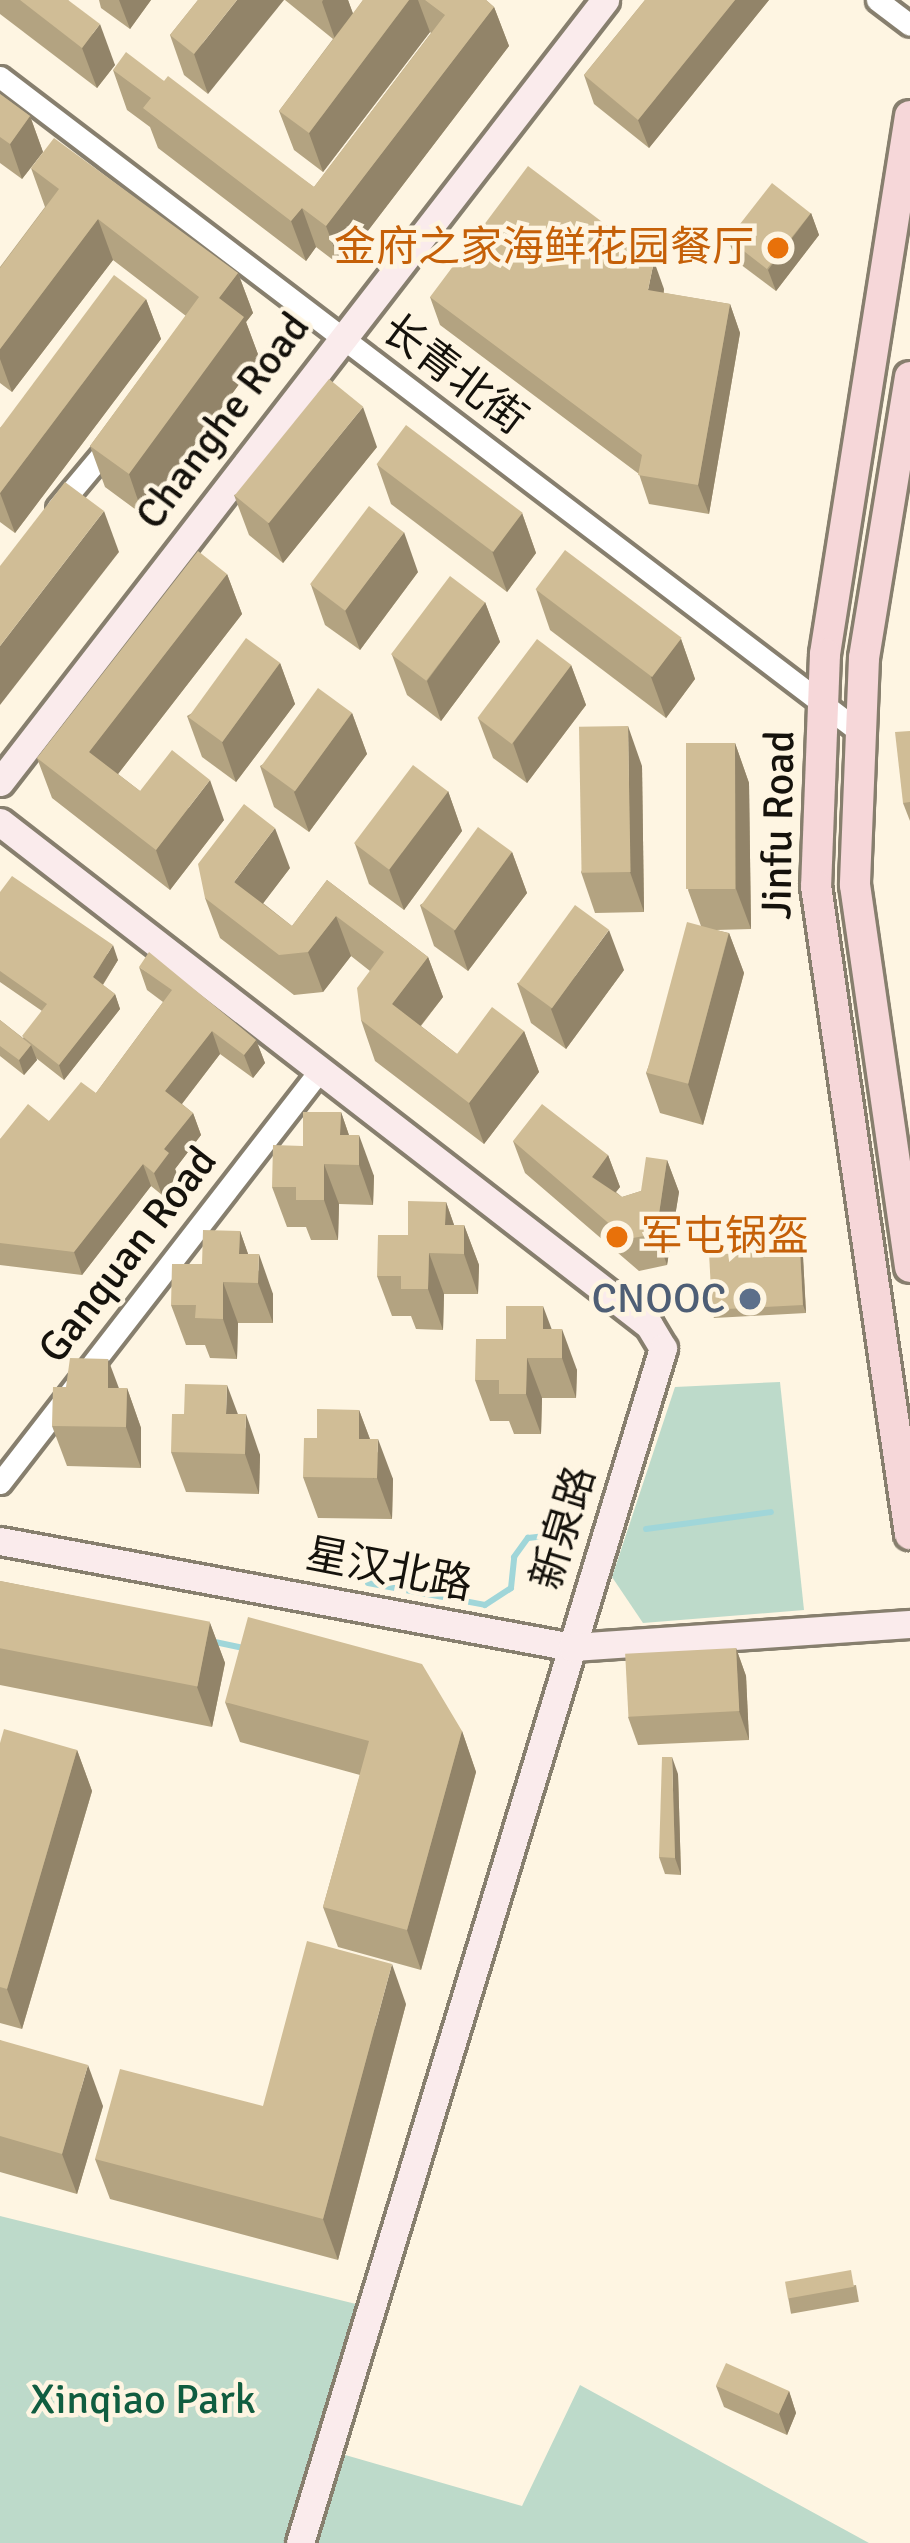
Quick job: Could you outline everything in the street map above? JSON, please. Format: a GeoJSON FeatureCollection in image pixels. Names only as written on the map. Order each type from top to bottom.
{"type":"FeatureCollection","features":[{"type":"Feature","properties":{"kind":"main road","name":"Jinfu Road"},"geometry":{"type":"LineString","coordinates":[[910,116],[823,704],[816,886],[822,963],[910,1534]]}},
{"type":"Feature","properties":{"kind":"main road","name":"Jinfu Road"},"geometry":{"type":"LineString","coordinates":[[910,377],[864,658],[861,733],[861,958],[910,1267]]}},
{"type":"Feature","properties":{"kind":"street","name":"Changhe Road"},"geometry":{"type":"LineString","coordinates":[[0,782],[605,0]]}},
{"type":"Feature","properties":{"kind":"street"},"geometry":{"type":"LineString","coordinates":[[877,0],[910,25]]}},
{"type":"Feature","properties":{"kind":"street","name":"长青北街"},"geometry":{"type":"LineString","coordinates":[[0,77],[861,733]]}},
{"type":"Feature","properties":{"kind":"street"},"geometry":{"type":"LineString","coordinates":[[41,526],[128,424]]}},
{"type":"Feature","properties":{"kind":"street","name":"新泉路"},"geometry":{"type":"LineString","coordinates":[[0,823],[317,1074],[649,1325],[663,1348],[300,2543]]}},
{"type":"Feature","properties":{"kind":"street","name":"Ganquan Road"},"geometry":{"type":"LineString","coordinates":[[0,1483],[317,1074]]}},
{"type":"Feature","properties":{"kind":"street","name":"星汉北路"},"geometry":{"type":"LineString","coordinates":[[0,1541],[572,1647],[910,1624]]}},
{"type":"Feature","properties":{"kind":"green space"},"geometry":{"type":"Polygon","coordinates":[[[780,1382],[804,1610],[643,1623],[612,1577],[675,1387],[780,1382]]]}},
{"type":"Feature","properties":{"kind":"green space","name":"Xinqiao Park"},"geometry":{"type":"Polygon","coordinates":[[[0,2216],[356,2304],[321,2448],[522,2506],[580,2385],[869,2543],[0,2543],[0,2216]]]}},
{"type":"Feature","properties":{"kind":"building"},"geometry":{"type":"Polygon","coordinates":[[[20,0],[68,0],[100,24],[82,48],[20,0]]]}},
{"type":"Feature","properties":{"kind":"building"},"geometry":{"type":"Polygon","coordinates":[[[198,0],[237,0],[194,54],[170,35],[198,0]]]}},
{"type":"Feature","properties":{"kind":"building"},"geometry":{"type":"Polygon","coordinates":[[[363,0],[409,0],[309,133],[279,111],[363,0]]]}},
{"type":"Feature","properties":{"kind":"building"},"geometry":{"type":"Polygon","coordinates":[[[425,0],[486,0],[494,7],[326,226],[302,208],[291,221],[143,108],[151,98],[113,70],[126,52],[164,81],[168,76],[314,187],[445,15],[425,0]]]}},
{"type":"Feature","properties":{"kind":"building"},"geometry":{"type":"Polygon","coordinates":[[[645,0],[735,0],[638,120],[584,75],[645,0]]]}},
{"type":"Feature","properties":{"kind":"building"},"geometry":{"type":"Polygon","coordinates":[[[0,94],[30,116],[10,144],[0,137],[0,94]]]}},
{"type":"Feature","properties":{"kind":"building"},"geometry":{"type":"Polygon","coordinates":[[[54,138],[238,273],[219,298],[244,317],[129,474],[90,446],[199,297],[98,219],[0,349],[0,268],[59,189],[31,168],[54,138]]]}},
{"type":"Feature","properties":{"kind":"building"},"geometry":{"type":"Polygon","coordinates":[[[528,166],[654,261],[648,290],[730,304],[698,485],[638,475],[642,455],[430,297],[528,166]]]}},
{"type":"Feature","properties":{"kind":"building"},"geometry":{"type":"Polygon","coordinates":[[[772,183],[811,213],[767,269],[728,239],[772,183]]]}},
{"type":"Feature","properties":{"kind":"building"},"geometry":{"type":"Polygon","coordinates":[[[114,275],[146,299],[0,493],[0,428],[114,275]]]}},
{"type":"Feature","properties":{"kind":"building"},"geometry":{"type":"Polygon","coordinates":[[[329,379],[363,407],[269,523],[235,496],[329,379]]]}},
{"type":"Feature","properties":{"kind":"building"},"geometry":{"type":"Polygon","coordinates":[[[406,425],[523,513],[493,552],[377,464],[406,425]]]}},
{"type":"Feature","properties":{"kind":"building"},"geometry":{"type":"Polygon","coordinates":[[[65,482],[104,511],[0,646],[0,566],[65,482]]]}},
{"type":"Feature","properties":{"kind":"building"},"geometry":{"type":"Polygon","coordinates":[[[369,506],[404,532],[345,611],[310,584],[369,506]]]}},
{"type":"Feature","properties":{"kind":"building"},"geometry":{"type":"Polygon","coordinates":[[[565,550],[682,638],[652,677],[536,589],[565,550]]]}},
{"type":"Feature","properties":{"kind":"building"},"geometry":{"type":"Polygon","coordinates":[[[198,551],[227,574],[89,752],[140,791],[172,750],[210,780],[156,850],[37,758],[198,551]]]}},
{"type":"Feature","properties":{"kind":"building"},"geometry":{"type":"Polygon","coordinates":[[[450,576],[485,602],[426,681],[391,654],[450,576]]]}},
{"type":"Feature","properties":{"kind":"building"},"geometry":{"type":"Polygon","coordinates":[[[246,638],[280,663],[222,742],[188,717],[246,638]]]}},
{"type":"Feature","properties":{"kind":"building"},"geometry":{"type":"Polygon","coordinates":[[[537,639],[571,665],[512,744],[477,718],[537,639]]]}},
{"type":"Feature","properties":{"kind":"building"},"geometry":{"type":"Polygon","coordinates":[[[318,688],[352,713],[295,791],[261,766],[318,688]]]}},
{"type":"Feature","properties":{"kind":"building"},"geometry":{"type":"Polygon","coordinates":[[[628,726],[631,872],[582,873],[579,727],[628,726]]]}},
{"type":"Feature","properties":{"kind":"building"},"geometry":{"type":"Polygon","coordinates":[[[910,731],[910,802],[903,803],[895,732],[910,731]]]}},
{"type":"Feature","properties":{"kind":"building"},"geometry":{"type":"Polygon","coordinates":[[[686,743],[735,743],[735,889],[686,889],[686,743]]]}},
{"type":"Feature","properties":{"kind":"building"},"geometry":{"type":"Polygon","coordinates":[[[413,765],[448,791],[389,870],[354,843],[413,765]]]}},
{"type":"Feature","properties":{"kind":"building"},"geometry":{"type":"Polygon","coordinates":[[[244,804],[275,828],[234,882],[292,926],[327,880],[428,957],[392,1004],[457,1054],[492,1007],[524,1031],[469,1103],[361,1020],[357,988],[384,952],[336,916],[308,952],[279,955],[205,898],[198,864],[244,804]]]}},
{"type":"Feature","properties":{"kind":"building"},"geometry":{"type":"Polygon","coordinates":[[[478,827],[512,852],[455,930],[421,905],[478,827]]]}},
{"type":"Feature","properties":{"kind":"building"},"geometry":{"type":"Polygon","coordinates":[[[12,876],[113,945],[93,977],[115,994],[59,1065],[22,1036],[47,1004],[0,971],[0,892],[12,876]]]}},
{"type":"Feature","properties":{"kind":"building"},"geometry":{"type":"Polygon","coordinates":[[[575,905],[609,930],[552,1008],[518,983],[575,905]]]}},
{"type":"Feature","properties":{"kind":"building"},"geometry":{"type":"Polygon","coordinates":[[[687,922],[729,933],[688,1084],[647,1073],[687,922]]]}},
{"type":"Feature","properties":{"kind":"building"},"geometry":{"type":"Polygon","coordinates":[[[149,952],[256,1040],[244,1055],[212,1031],[165,1091],[193,1113],[164,1149],[169,1153],[154,1173],[143,1164],[74,1252],[0,1243],[0,1139],[28,1104],[49,1121],[81,1082],[96,1093],[172,990],[139,967],[149,952]]]}},
{"type":"Feature","properties":{"kind":"building"},"geometry":{"type":"Polygon","coordinates":[[[0,1020],[31,1045],[19,1060],[0,1046],[0,1020]]]}},
{"type":"Feature","properties":{"kind":"building"},"geometry":{"type":"Polygon","coordinates":[[[542,1104],[608,1155],[592,1177],[622,1197],[641,1191],[646,1157],[667,1160],[656,1234],[627,1239],[513,1141],[542,1104]]]}},
{"type":"Feature","properties":{"kind":"building"},"geometry":{"type":"Polygon","coordinates":[[[303,1112],[341,1112],[340,1135],[359,1135],[359,1165],[324,1164],[324,1200],[296,1200],[296,1187],[272,1187],[273,1145],[303,1146],[303,1112]]]}},
{"type":"Feature","properties":{"kind":"building"},"geometry":{"type":"Polygon","coordinates":[[[408,1201],[446,1202],[445,1225],[464,1225],[464,1254],[429,1253],[428,1289],[401,1289],[401,1276],[377,1276],[378,1235],[408,1235],[408,1201]]]}},
{"type":"Feature","properties":{"kind":"building"},"geometry":{"type":"Polygon","coordinates":[[[203,1230],[240,1231],[239,1254],[259,1254],[258,1283],[223,1282],[223,1319],[195,1318],[196,1305],[171,1305],[172,1264],[202,1264],[203,1230]]]}},
{"type":"Feature","properties":{"kind":"building"},"geometry":{"type":"Polygon","coordinates":[[[800,1250],[803,1305],[712,1310],[709,1255],[800,1250]]]}},
{"type":"Feature","properties":{"kind":"building"},"geometry":{"type":"Polygon","coordinates":[[[506,1306],[543,1306],[543,1329],[562,1329],[562,1358],[527,1358],[526,1394],[499,1394],[499,1380],[475,1380],[476,1339],[506,1339],[506,1306]]]}},
{"type":"Feature","properties":{"kind":"building"},"geometry":{"type":"Polygon","coordinates":[[[70,1358],[108,1359],[108,1388],[127,1388],[126,1427],[52,1426],[53,1387],[66,1387],[70,1358]]]}},
{"type":"Feature","properties":{"kind":"building"},"geometry":{"type":"Polygon","coordinates":[[[185,1384],[227,1385],[226,1414],[246,1414],[245,1454],[171,1452],[172,1414],[184,1414],[185,1384]]]}},
{"type":"Feature","properties":{"kind":"building"},"geometry":{"type":"Polygon","coordinates":[[[317,1409],[359,1410],[359,1439],[378,1439],[377,1478],[303,1477],[304,1438],[317,1438],[317,1409]]]}},
{"type":"Feature","properties":{"kind":"building"},"geometry":{"type":"Polygon","coordinates":[[[0,1581],[210,1622],[197,1687],[0,1648],[0,1581]]]}},
{"type":"Feature","properties":{"kind":"building"},"geometry":{"type":"Polygon","coordinates":[[[248,1617],[422,1664],[462,1731],[407,1930],[323,1907],[369,1741],[225,1702],[248,1617]]]}},
{"type":"Feature","properties":{"kind":"building"},"geometry":{"type":"Polygon","coordinates":[[[736,1648],[739,1711],[628,1717],[625,1654],[736,1648]]]}},
{"type":"Feature","properties":{"kind":"building"},"geometry":{"type":"Polygon","coordinates":[[[4,1729],[77,1750],[7,1989],[0,1987],[0,1743],[4,1729]]]}},
{"type":"Feature","properties":{"kind":"building"},"geometry":{"type":"Polygon","coordinates":[[[662,1757],[672,1757],[675,1858],[659,1857],[662,1757]]]}},
{"type":"Feature","properties":{"kind":"building"},"geometry":{"type":"Polygon","coordinates":[[[307,1941],[392,1964],[323,2219],[95,2159],[120,2069],[263,2106],[307,1941]]]}},
{"type":"Feature","properties":{"kind":"building"},"geometry":{"type":"Polygon","coordinates":[[[0,2040],[88,2065],[62,2154],[0,2136],[0,2040]]]}},
{"type":"Feature","properties":{"kind":"building"},"geometry":{"type":"Polygon","coordinates":[[[851,2270],[854,2287],[788,2298],[785,2282],[851,2270]]]}},
{"type":"Feature","properties":{"kind":"building"},"geometry":{"type":"Polygon","coordinates":[[[726,2363],[789,2391],[779,2414],[716,2386],[726,2363]]]}},
{"type":"Feature","properties":{"kind":"waterway"},"geometry":{"type":"LineString","coordinates":[[646,1529],[771,1512]]}},
{"type":"Feature","properties":{"kind":"waterway"},"geometry":{"type":"LineString","coordinates":[[368,1583],[485,1605],[511,1588],[514,1557],[528,1538],[571,1533]]}},
{"type":"Feature","properties":{"kind":"waterway"},"geometry":{"type":"LineString","coordinates":[[215,1642],[243,1648]]}},
{"type":"Feature","properties":{"kind":"place","name":"金府之家海鲜花园餐厅"},"geometry":{"type":"Point","coordinates":[778,248]}},
{"type":"Feature","properties":{"kind":"place","name":"军屯锅盔"},"geometry":{"type":"Point","coordinates":[617,1237]}},
{"type":"Feature","properties":{"kind":"place","name":"CNOOC"},"geometry":{"type":"Point","coordinates":[750,1299]}}]}
